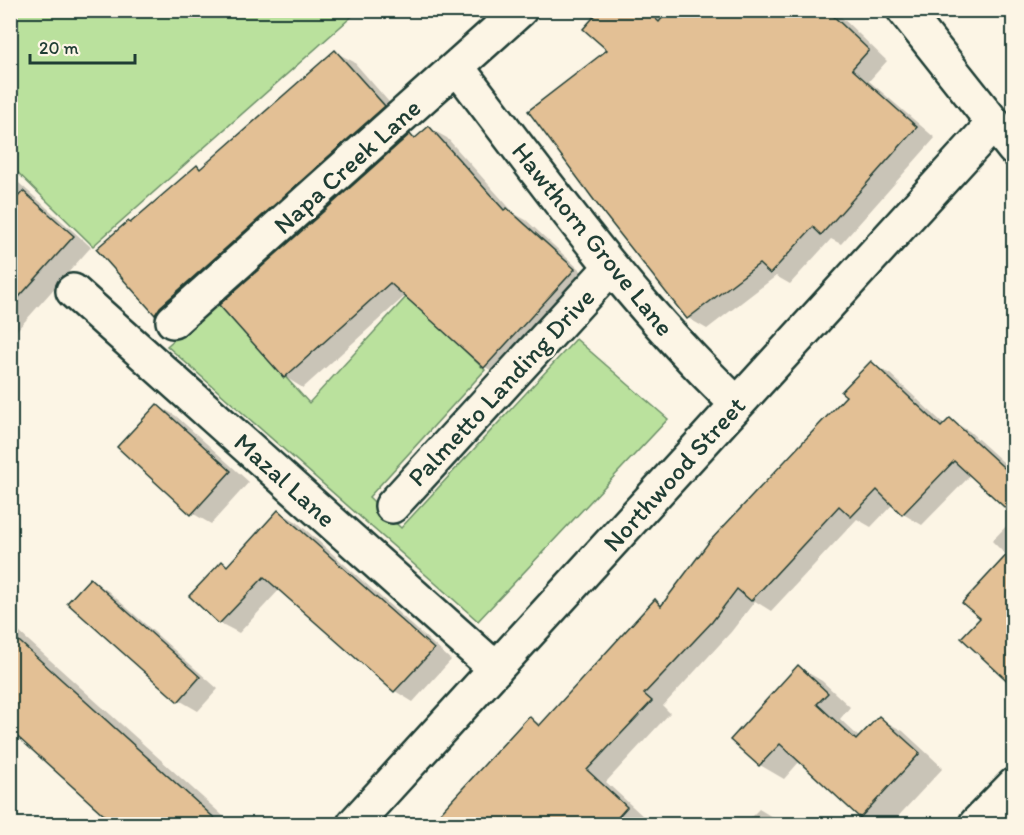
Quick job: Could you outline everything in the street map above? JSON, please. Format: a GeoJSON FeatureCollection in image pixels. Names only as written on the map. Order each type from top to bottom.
{"type":"FeatureCollection","features":[{"type":"Feature","properties":{"kind":"street","name":"Napa Creek Lane"},"geometry":{"type":"LineString","coordinates":[[173,321],[520,10]]}},
{"type":"Feature","properties":{"kind":"street"},"geometry":{"type":"LineString","coordinates":[[904,10],[1014,149]]}},
{"type":"Feature","properties":{"kind":"street","name":"Hawthorn Grove Lane"},"geometry":{"type":"LineString","coordinates":[[457,67],[610,268],[697,367],[736,404]]}},
{"type":"Feature","properties":{"kind":"street","name":"Northwood Street"},"geometry":{"type":"LineString","coordinates":[[354,825],[994,123]]}},
{"type":"Feature","properties":{"kind":"street","name":"Palmetto Landing Drive"},"geometry":{"type":"LineString","coordinates":[[392,506],[610,268]]}},
{"type":"Feature","properties":{"kind":"street","name":"Mazal Lane"},"geometry":{"type":"LineString","coordinates":[[73,291],[496,669]]}},
{"type":"Feature","properties":{"kind":"street"},"geometry":{"type":"LineString","coordinates":[[976,825],[1014,784]]}},
{"type":"Feature","properties":{"kind":"green space"},"geometry":{"type":"Polygon","coordinates":[[[10,11],[358,11],[93,246],[11,166],[10,11]]]}},
{"type":"Feature","properties":{"kind":"green space"},"geometry":{"type":"Polygon","coordinates":[[[407,296],[485,370],[369,497],[401,528],[576,339],[668,419],[478,621],[167,346],[217,302],[309,403],[407,296]]]}},
{"type":"Feature","properties":{"kind":"building"},"geometry":{"type":"Polygon","coordinates":[[[600,10],[646,10],[659,22],[669,10],[827,10],[869,50],[852,69],[917,127],[821,235],[813,227],[770,274],[759,264],[687,319],[605,215],[528,111],[607,50],[583,29],[600,10]]]}},
{"type":"Feature","properties":{"kind":"building"},"geometry":{"type":"Polygon","coordinates":[[[335,50],[385,106],[160,307],[155,315],[96,249],[197,165],[200,169],[335,50]]]}},
{"type":"Feature","properties":{"kind":"building"},"geometry":{"type":"Polygon","coordinates":[[[429,126],[504,210],[507,208],[575,269],[484,368],[390,283],[284,378],[219,305],[410,134],[414,139],[429,126]]]}},
{"type":"Feature","properties":{"kind":"building"},"geometry":{"type":"Polygon","coordinates":[[[23,191],[74,236],[10,307],[10,206],[23,191]]]}},
{"type":"Feature","properties":{"kind":"building"},"geometry":{"type":"Polygon","coordinates":[[[871,361],[941,427],[950,418],[1014,477],[1014,516],[954,461],[902,515],[877,490],[851,517],[839,506],[751,601],[737,589],[712,622],[644,694],[652,701],[587,770],[627,807],[611,825],[429,825],[529,716],[539,726],[655,599],[661,606],[709,542],[846,396],[841,392],[871,361]]]}},
{"type":"Feature","properties":{"kind":"building"},"geometry":{"type":"Polygon","coordinates":[[[157,404],[231,471],[191,515],[117,447],[157,404]]]}},
{"type":"Feature","properties":{"kind":"building"},"geometry":{"type":"Polygon","coordinates":[[[278,510],[434,649],[394,692],[264,577],[219,624],[189,596],[222,561],[227,566],[278,510]]]}},
{"type":"Feature","properties":{"kind":"building"},"geometry":{"type":"Polygon","coordinates":[[[1014,547],[1014,687],[961,638],[980,618],[962,603],[1014,547]]]}},
{"type":"Feature","properties":{"kind":"building"},"geometry":{"type":"Polygon","coordinates":[[[90,578],[200,677],[178,702],[67,603],[90,578]]]}},
{"type":"Feature","properties":{"kind":"building"},"geometry":{"type":"Polygon","coordinates":[[[10,633],[222,825],[115,825],[10,730],[10,633]]]}},
{"type":"Feature","properties":{"kind":"building"},"geometry":{"type":"Polygon","coordinates":[[[798,665],[828,693],[817,704],[856,740],[879,716],[920,753],[860,818],[780,744],[759,766],[730,740],[798,665]]]}}]}
